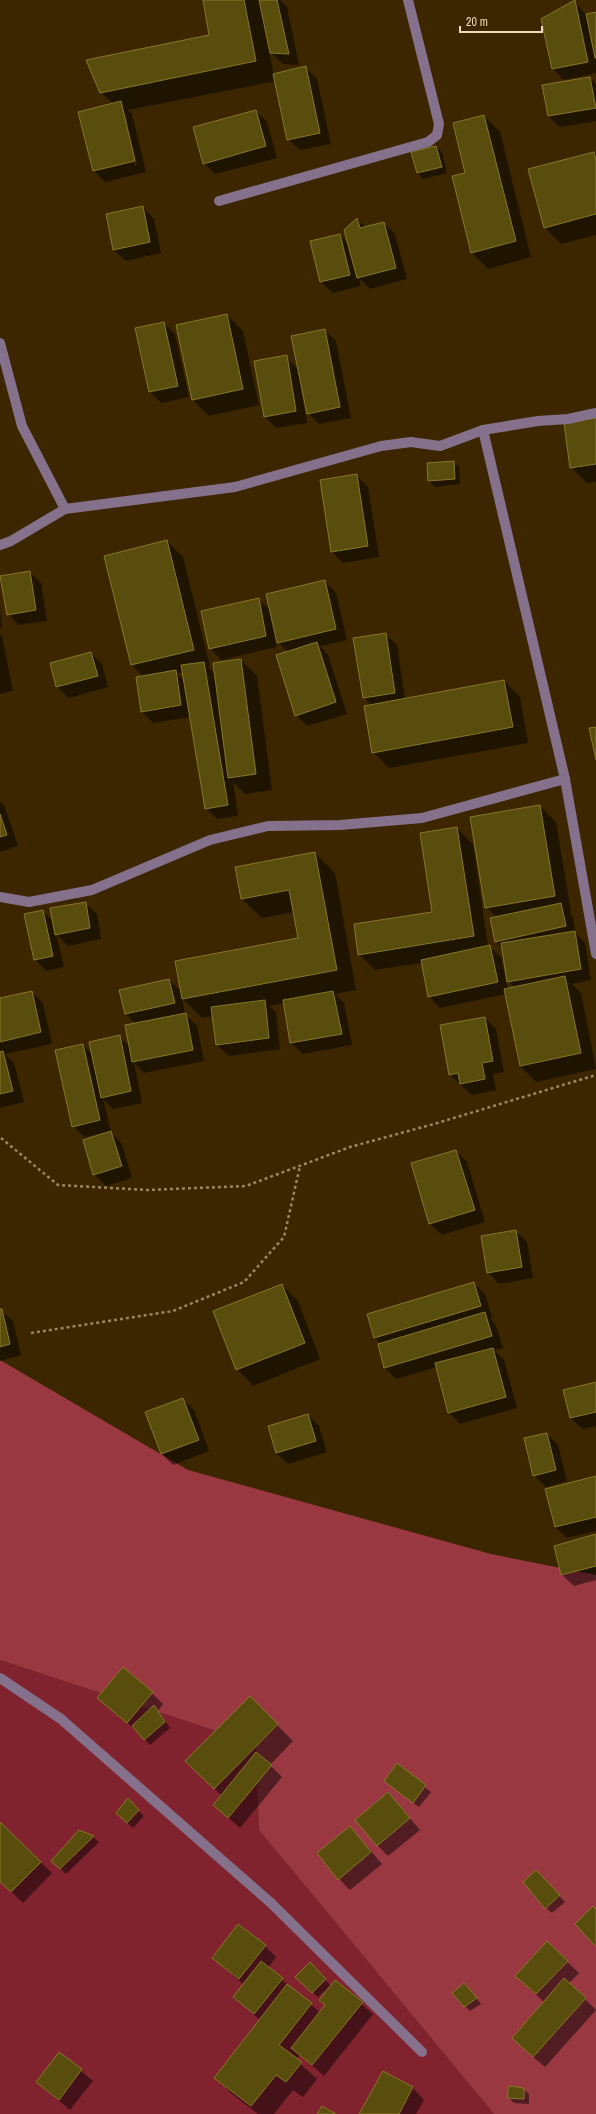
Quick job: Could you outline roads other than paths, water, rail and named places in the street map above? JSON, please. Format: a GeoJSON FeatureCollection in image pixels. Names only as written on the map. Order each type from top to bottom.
{"type":"FeatureCollection","features":[{"type":"Feature","properties":{"kind":"street"},"geometry":{"type":"LineString","coordinates":[[219,201],[428,142],[437,135],[439,124],[408,0]]}},
{"type":"Feature","properties":{"kind":"street"},"geometry":{"type":"LineString","coordinates":[[0,343],[22,426],[65,508]]}},
{"type":"Feature","properties":{"kind":"street"},"geometry":{"type":"LineString","coordinates":[[0,544],[11,541],[65,508],[235,487],[381,446],[411,442],[440,446],[483,430],[538,421],[568,419],[596,413]]}},
{"type":"Feature","properties":{"kind":"street"},"geometry":{"type":"LineString","coordinates":[[483,430],[565,779],[596,954]]}},
{"type":"Feature","properties":{"kind":"street"},"geometry":{"type":"LineString","coordinates":[[0,898],[29,902],[92,890],[210,840],[268,826],[340,825],[422,818],[565,779]]}},
{"type":"Feature","properties":{"kind":"street"},"geometry":{"type":"LineString","coordinates":[[0,1678],[61,1719],[271,1903],[422,2052]]}}]}
